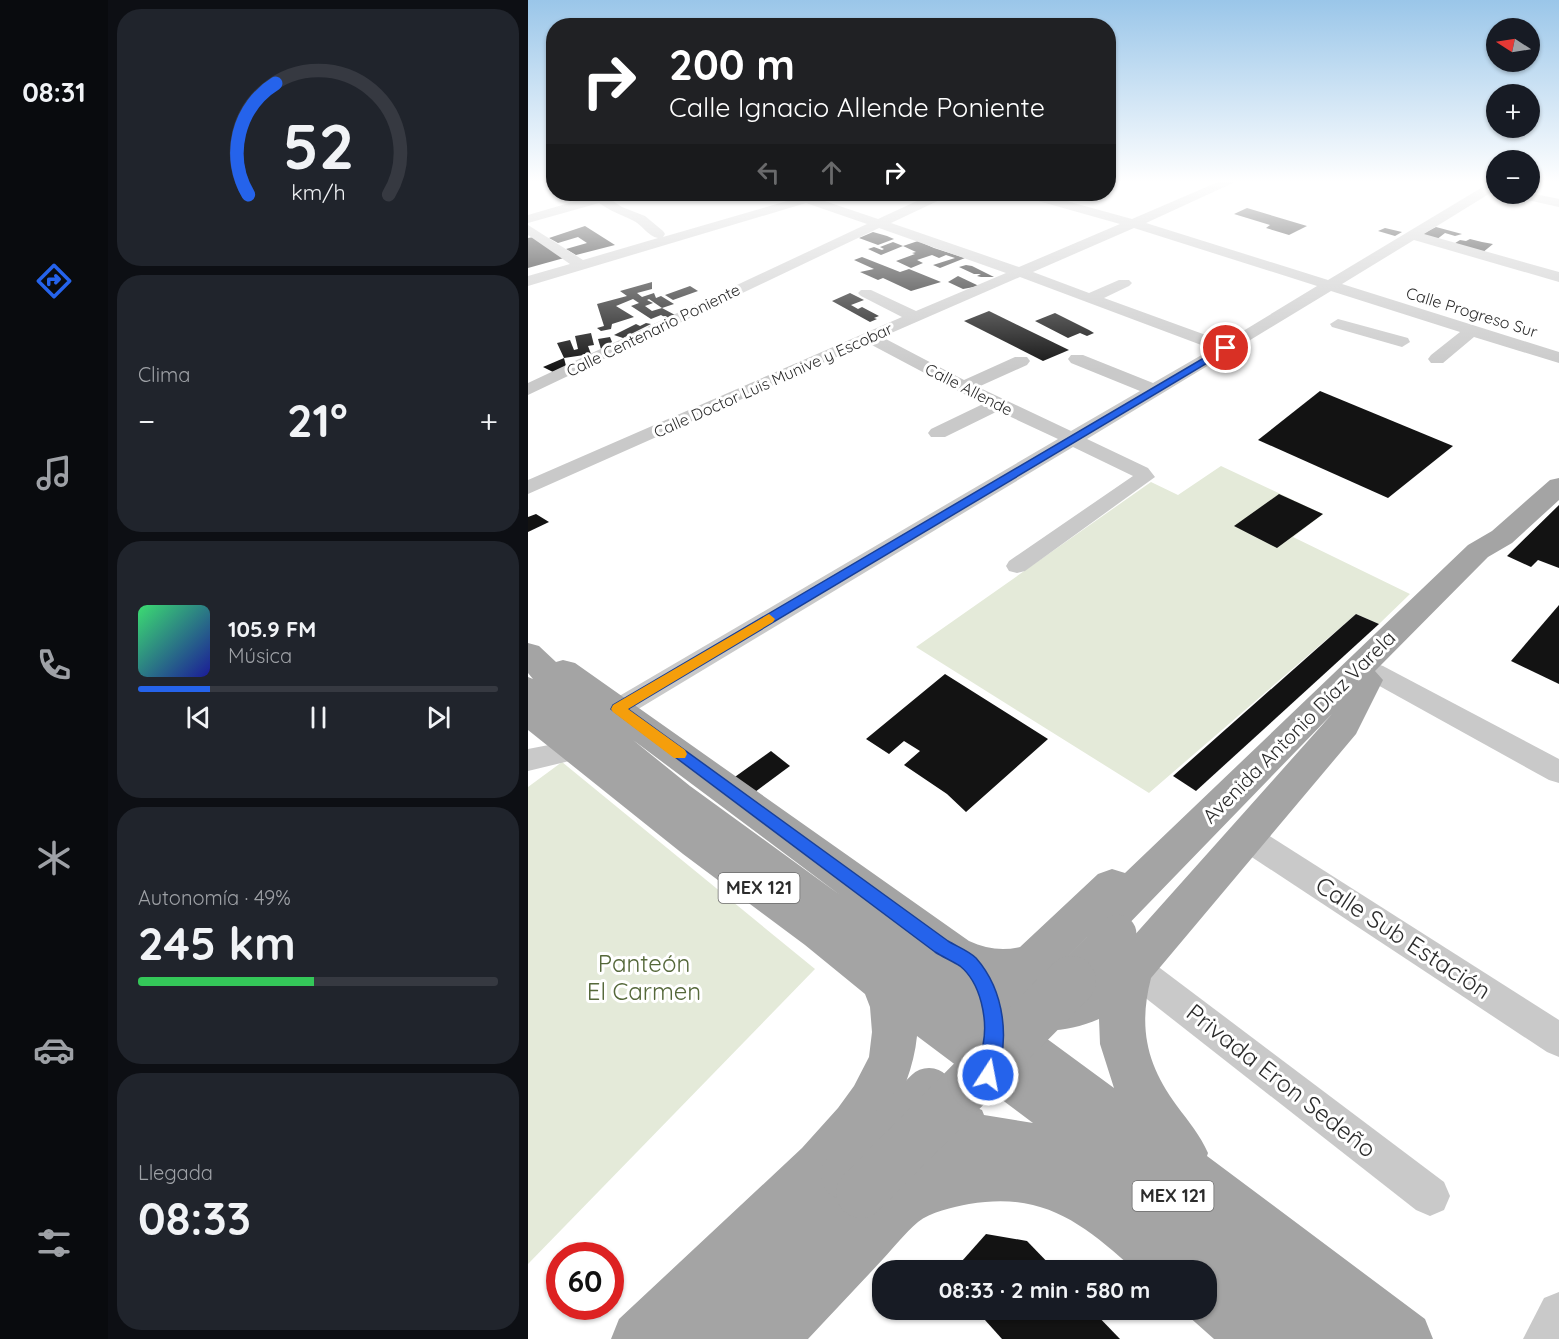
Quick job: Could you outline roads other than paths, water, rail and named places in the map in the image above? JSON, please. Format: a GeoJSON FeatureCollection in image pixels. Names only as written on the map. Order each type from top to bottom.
{"type":"FeatureCollection","features":[{"type":"Feature","properties":{"kind":"main road","name":"Avenida Antonio Díaz Varela"},"geometry":{"type":"LineString","coordinates":[[1095,950],[1259,743],[1310,715],[1478,551],[1502,537],[1559,486]]}},
{"type":"Feature","properties":{"kind":"main road","name":"Avenida Antonio Díaz Varela"},"geometry":{"type":"LineString","coordinates":[[1095,950],[1370,676],[1455,596],[1500,547],[1502,537]]}},
{"type":"Feature","properties":{"kind":"main road"},"geometry":{"type":"LineString","coordinates":[[529,667],[573,676],[597,727],[941,946],[999,1025]]}},
{"type":"Feature","properties":{"kind":"main road"},"geometry":{"type":"LineString","coordinates":[[678,1339],[856,1185],[1095,950],[1246,837],[1344,725],[1370,676]]}},
{"type":"Feature","properties":{"kind":"main road","name":"MEX 121"},"geometry":{"type":"LineString","coordinates":[[528,711],[597,727],[677,796],[779,874],[914,974],[999,1025],[1405,1339]]}},
{"type":"Feature","properties":{"kind":"main road","name":"MEX 121"},"geometry":{"type":"LineString","coordinates":[[597,727],[697,843],[882,980],[999,1025],[1183,1204],[1347,1339]]}},
{"type":"Feature","properties":{"kind":"main road"},"geometry":{"type":"LineString","coordinates":[[999,1025],[1078,1007],[1095,1000],[1095,950]]}},
{"type":"Feature","properties":{"kind":"main road"},"geometry":{"type":"LineString","coordinates":[[999,1025],[979,967],[1014,969],[1095,950]]}},
{"type":"Feature","properties":{"kind":"main road"},"geometry":{"type":"LineString","coordinates":[[639,1339],[856,1185],[957,1138],[975,1110],[999,1025],[1021,985],[1095,950]]}},
{"type":"Feature","properties":{"kind":"main road"},"geometry":{"type":"LineString","coordinates":[[1095,950],[1120,1017],[1123,1050],[1140,1096],[1157,1122],[1215,1193]]}},
{"type":"Feature","properties":{"kind":"main road"},"geometry":{"type":"LineString","coordinates":[[769,1339],[856,1185],[845,1139],[866,1110],[891,1062],[895,1046],[895,1015],[882,980]]}},
{"type":"Feature","properties":{"kind":"main road"},"geometry":{"type":"LineString","coordinates":[[719,1339],[856,1185],[888,1145],[957,1138],[995,1140],[1035,1147],[1075,1161],[1094,1172],[1113,1185],[1296,1339]]}},
{"type":"Feature","properties":{"kind":"main road"},"geometry":{"type":"LineString","coordinates":[[856,1185],[935,1187],[958,1180],[1002,1175],[1024,1176],[1050,1184],[1100,1208],[1164,1260]]}},
{"type":"Feature","properties":{"kind":"main road"},"geometry":{"type":"LineString","coordinates":[[1217,1305],[1256,1339]]}},
{"type":"Feature","properties":{"kind":"street"},"geometry":{"type":"LineString","coordinates":[[550,244],[581,266]]}},
{"type":"Feature","properties":{"kind":"street"},"geometry":{"type":"LineString","coordinates":[[528,281],[649,244]]}},
{"type":"Feature","properties":{"kind":"street","name":"Calle Centenario Poniente"},"geometry":{"type":"LineString","coordinates":[[528,390],[835,244]]}},
{"type":"Feature","properties":{"kind":"street"},"geometry":{"type":"LineString","coordinates":[[938,244],[1226,348]]}},
{"type":"Feature","properties":{"kind":"street","name":"Calle Doctor Luis Munive y Escobar"},"geometry":{"type":"LineString","coordinates":[[528,488],[1085,244]]}},
{"type":"Feature","properties":{"kind":"street","name":"Calle Progreso Sur"},"geometry":{"type":"LineString","coordinates":[[1197,244],[1559,358]]}},
{"type":"Feature","properties":{"kind":"street"},"geometry":{"type":"LineString","coordinates":[[528,760],[597,727],[1070,439],[1396,244]]}},
{"type":"Feature","properties":{"kind":"street"},"geometry":{"type":"LineString","coordinates":[[1445,244],[1559,277]]}},
{"type":"Feature","properties":{"kind":"street"},"geometry":{"type":"LineString","coordinates":[[1090,298],[1124,283]]}},
{"type":"Feature","properties":{"kind":"street"},"geometry":{"type":"LineString","coordinates":[[866,293],[915,317]]}},
{"type":"Feature","properties":{"kind":"street"},"geometry":{"type":"LineString","coordinates":[[1367,332],[1391,306]]}},
{"type":"Feature","properties":{"kind":"street"},"geometry":{"type":"LineString","coordinates":[[1338,324],[1402,342]]}},
{"type":"Feature","properties":{"kind":"street"},"geometry":{"type":"LineString","coordinates":[[1437,359],[1471,331]]}},
{"type":"Feature","properties":{"kind":"street","name":"Calle Allende"},"geometry":{"type":"LineString","coordinates":[[869,337],[997,404],[1141,472],[1145,477],[1017,566]]}},
{"type":"Feature","properties":{"kind":"street"},"geometry":{"type":"LineString","coordinates":[[1077,359],[1154,390]]}},
{"type":"Feature","properties":{"kind":"street"},"geometry":{"type":"LineString","coordinates":[[963,387],[1021,361]]}},
{"type":"Feature","properties":{"kind":"street"},"geometry":{"type":"LineString","coordinates":[[938,433],[997,404]]}},
{"type":"Feature","properties":{"kind":"street"},"geometry":{"type":"LineString","coordinates":[[1370,676],[1559,772]]}},
{"type":"Feature","properties":{"kind":"street","name":"Calle Sub Estación"},"geometry":{"type":"LineString","coordinates":[[1246,837],[1559,1040]]}},
{"type":"Feature","properties":{"kind":"street","name":"Privada Eron Sedeño"},"geometry":{"type":"LineString","coordinates":[[1095,950],[1430,1196]]}},
{"type":"Feature","properties":{"kind":"street"},"geometry":{"type":"LineString","coordinates":[[1545,1339],[1559,1313]]}},
{"type":"Feature","properties":{"kind":"park label","name":"Panteón El Carmen"},"geometry":{"type":"Point","coordinates":[644,978]}}]}
